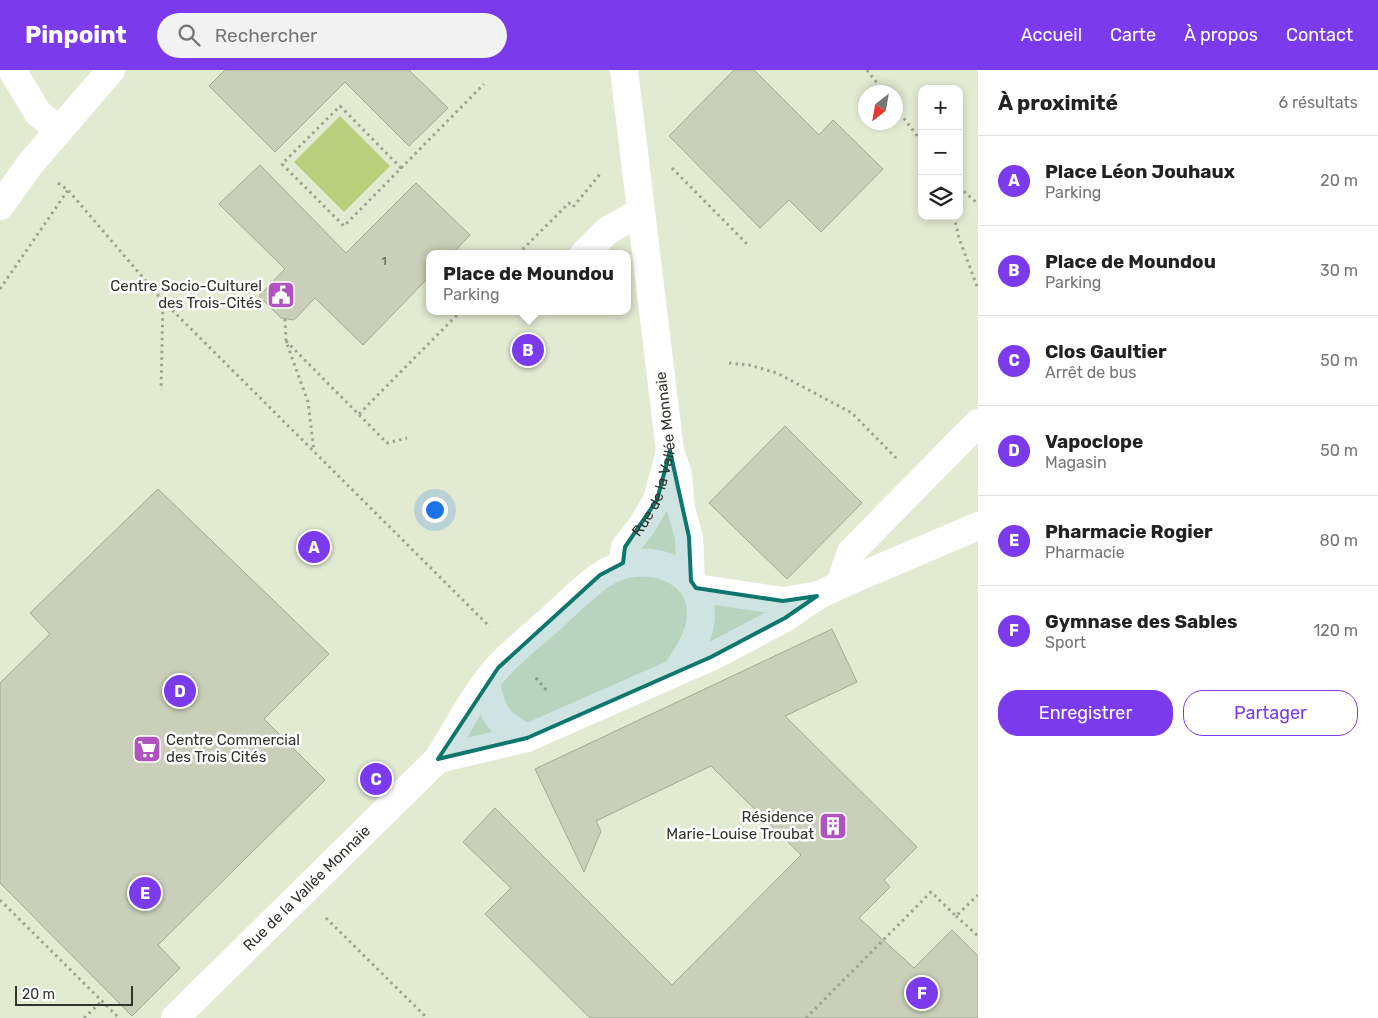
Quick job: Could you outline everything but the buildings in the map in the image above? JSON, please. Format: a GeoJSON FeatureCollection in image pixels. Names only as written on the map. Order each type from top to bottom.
{"type":"FeatureCollection","features":[{"type":"Feature","properties":{"kind":"street"},"geometry":{"type":"LineString","coordinates":[[12,70],[38,113],[59,130]]}},
{"type":"Feature","properties":{"kind":"street"},"geometry":{"type":"LineString","coordinates":[[0,206],[31,163],[111,70]]}},
{"type":"Feature","properties":{"kind":"street","name":"Rue de la Vallée Monnaie"},"geometry":{"type":"LineString","coordinates":[[175,1018],[438,759],[498,668],[600,575],[623,563],[625,547],[641,527],[657,500],[670,451],[624,70]]}},
{"type":"Feature","properties":{"kind":"street"},"geometry":{"type":"LineString","coordinates":[[588,250],[607,231],[640,212]]}},
{"type":"Feature","properties":{"kind":"street"},"geometry":{"type":"LineString","coordinates":[[438,759],[527,738],[711,657],[785,618],[828,590],[851,552],[978,423]]}},
{"type":"Feature","properties":{"kind":"street"},"geometry":{"type":"LineString","coordinates":[[670,451],[678,474],[681,509],[689,536],[693,584],[700,605],[700,623],[695,642],[677,671]]}},
{"type":"Feature","properties":{"kind":"street"},"geometry":{"type":"LineString","coordinates":[[623,563],[652,563],[674,570],[693,584],[783,601],[828,590],[978,526]]}},
{"type":"Feature","properties":{"kind":"street"},"geometry":{"type":"LineString","coordinates":[[486,684],[491,708],[506,727],[527,738]]}},
{"type":"Feature","properties":{"kind":"path"},"geometry":{"type":"LineString","coordinates":[[867,70],[879,85]]}},
{"type":"Feature","properties":{"kind":"path"},"geometry":{"type":"LineString","coordinates":[[401,168],[340,106],[282,164],[344,226],[484,84]]}},
{"type":"Feature","properties":{"kind":"path"},"geometry":{"type":"LineString","coordinates":[[903,117],[918,137]]}},
{"type":"Feature","properties":{"kind":"path"},"geometry":{"type":"LineString","coordinates":[[31,163],[68,190],[163,301],[515,652],[561,708],[566,720]]}},
{"type":"Feature","properties":{"kind":"path"},"geometry":{"type":"LineString","coordinates":[[0,289],[68,190]]}},
{"type":"Feature","properties":{"kind":"path"},"geometry":{"type":"LineString","coordinates":[[963,190],[978,204]]}},
{"type":"Feature","properties":{"kind":"path"},"geometry":{"type":"LineString","coordinates":[[955,220],[959,238],[978,289]]}},
{"type":"Feature","properties":{"kind":"path"},"geometry":{"type":"LineString","coordinates":[[161,390],[163,301]]}},
{"type":"Feature","properties":{"kind":"path"},"geometry":{"type":"LineString","coordinates":[[359,414],[457,315]]}},
{"type":"Feature","properties":{"kind":"path"},"geometry":{"type":"LineString","coordinates":[[285,319],[286,341],[308,402],[314,452]]}},
{"type":"Feature","properties":{"kind":"path"},"geometry":{"type":"LineString","coordinates":[[286,341],[387,443],[407,438]]}},
{"type":"Feature","properties":{"kind":"path"},"geometry":{"type":"LineString","coordinates":[[729,363],[749,365],[777,373],[852,413],[920,482]]}},
{"type":"Feature","properties":{"kind":"path"},"geometry":{"type":"LineString","coordinates":[[806,1018],[931,892],[978,936]]}},
{"type":"Feature","properties":{"kind":"path"},"geometry":{"type":"LineString","coordinates":[[302,894],[427,1018]]}},
{"type":"Feature","properties":{"kind":"path"},"geometry":{"type":"LineString","coordinates":[[956,916],[978,895]]}},
{"type":"Feature","properties":{"kind":"path"},"geometry":{"type":"LineString","coordinates":[[0,900],[70,971],[103,1000],[119,1018]]}},
{"type":"Feature","properties":{"kind":"path"},"geometry":{"type":"LineString","coordinates":[[84,1018],[103,1000]]}},
{"type":"Feature","properties":{"kind":"highlighted area"},"geometry":{"type":"Polygon","coordinates":[[[670,451],[689,537],[691,581],[696,588],[783,601],[817,596],[785,618],[711,657],[527,738],[438,759],[498,668],[600,575],[623,563],[625,547],[657,500],[670,451]]]}},
{"type":"Feature","properties":{"kind":"green space"},"geometry":{"type":"Polygon","coordinates":[[[340,116],[390,166],[344,212],[294,162],[340,116]]]}},
{"type":"Feature","properties":{"kind":"place","name":"Centre Socio-Culturel des Trois-Cités"},"geometry":{"type":"Point","coordinates":[281,295]}},
{"type":"Feature","properties":{"kind":"place","name":"Place de Moundou"},"geometry":{"type":"Point","coordinates":[528,350]}},
{"type":"Feature","properties":{"kind":"place","name":"Place Léon Jouhaux"},"geometry":{"type":"Point","coordinates":[314,547]}},
{"type":"Feature","properties":{"kind":"place","name":"Vapoclope"},"geometry":{"type":"Point","coordinates":[180,691]}},
{"type":"Feature","properties":{"kind":"place","name":"Centre Commercial des Trois Cités"},"geometry":{"type":"Point","coordinates":[147,749]}},
{"type":"Feature","properties":{"kind":"place","name":"Clos Gaultier"},"geometry":{"type":"Point","coordinates":[376,779]}},
{"type":"Feature","properties":{"kind":"place","name":"Résidence Marie-Louise Troubat"},"geometry":{"type":"Point","coordinates":[833,826]}},
{"type":"Feature","properties":{"kind":"place","name":"Pharmacie Rogier"},"geometry":{"type":"Point","coordinates":[145,893]}},
{"type":"Feature","properties":{"kind":"place","name":"Gymnase des Sables"},"geometry":{"type":"Point","coordinates":[922,993]}}]}
